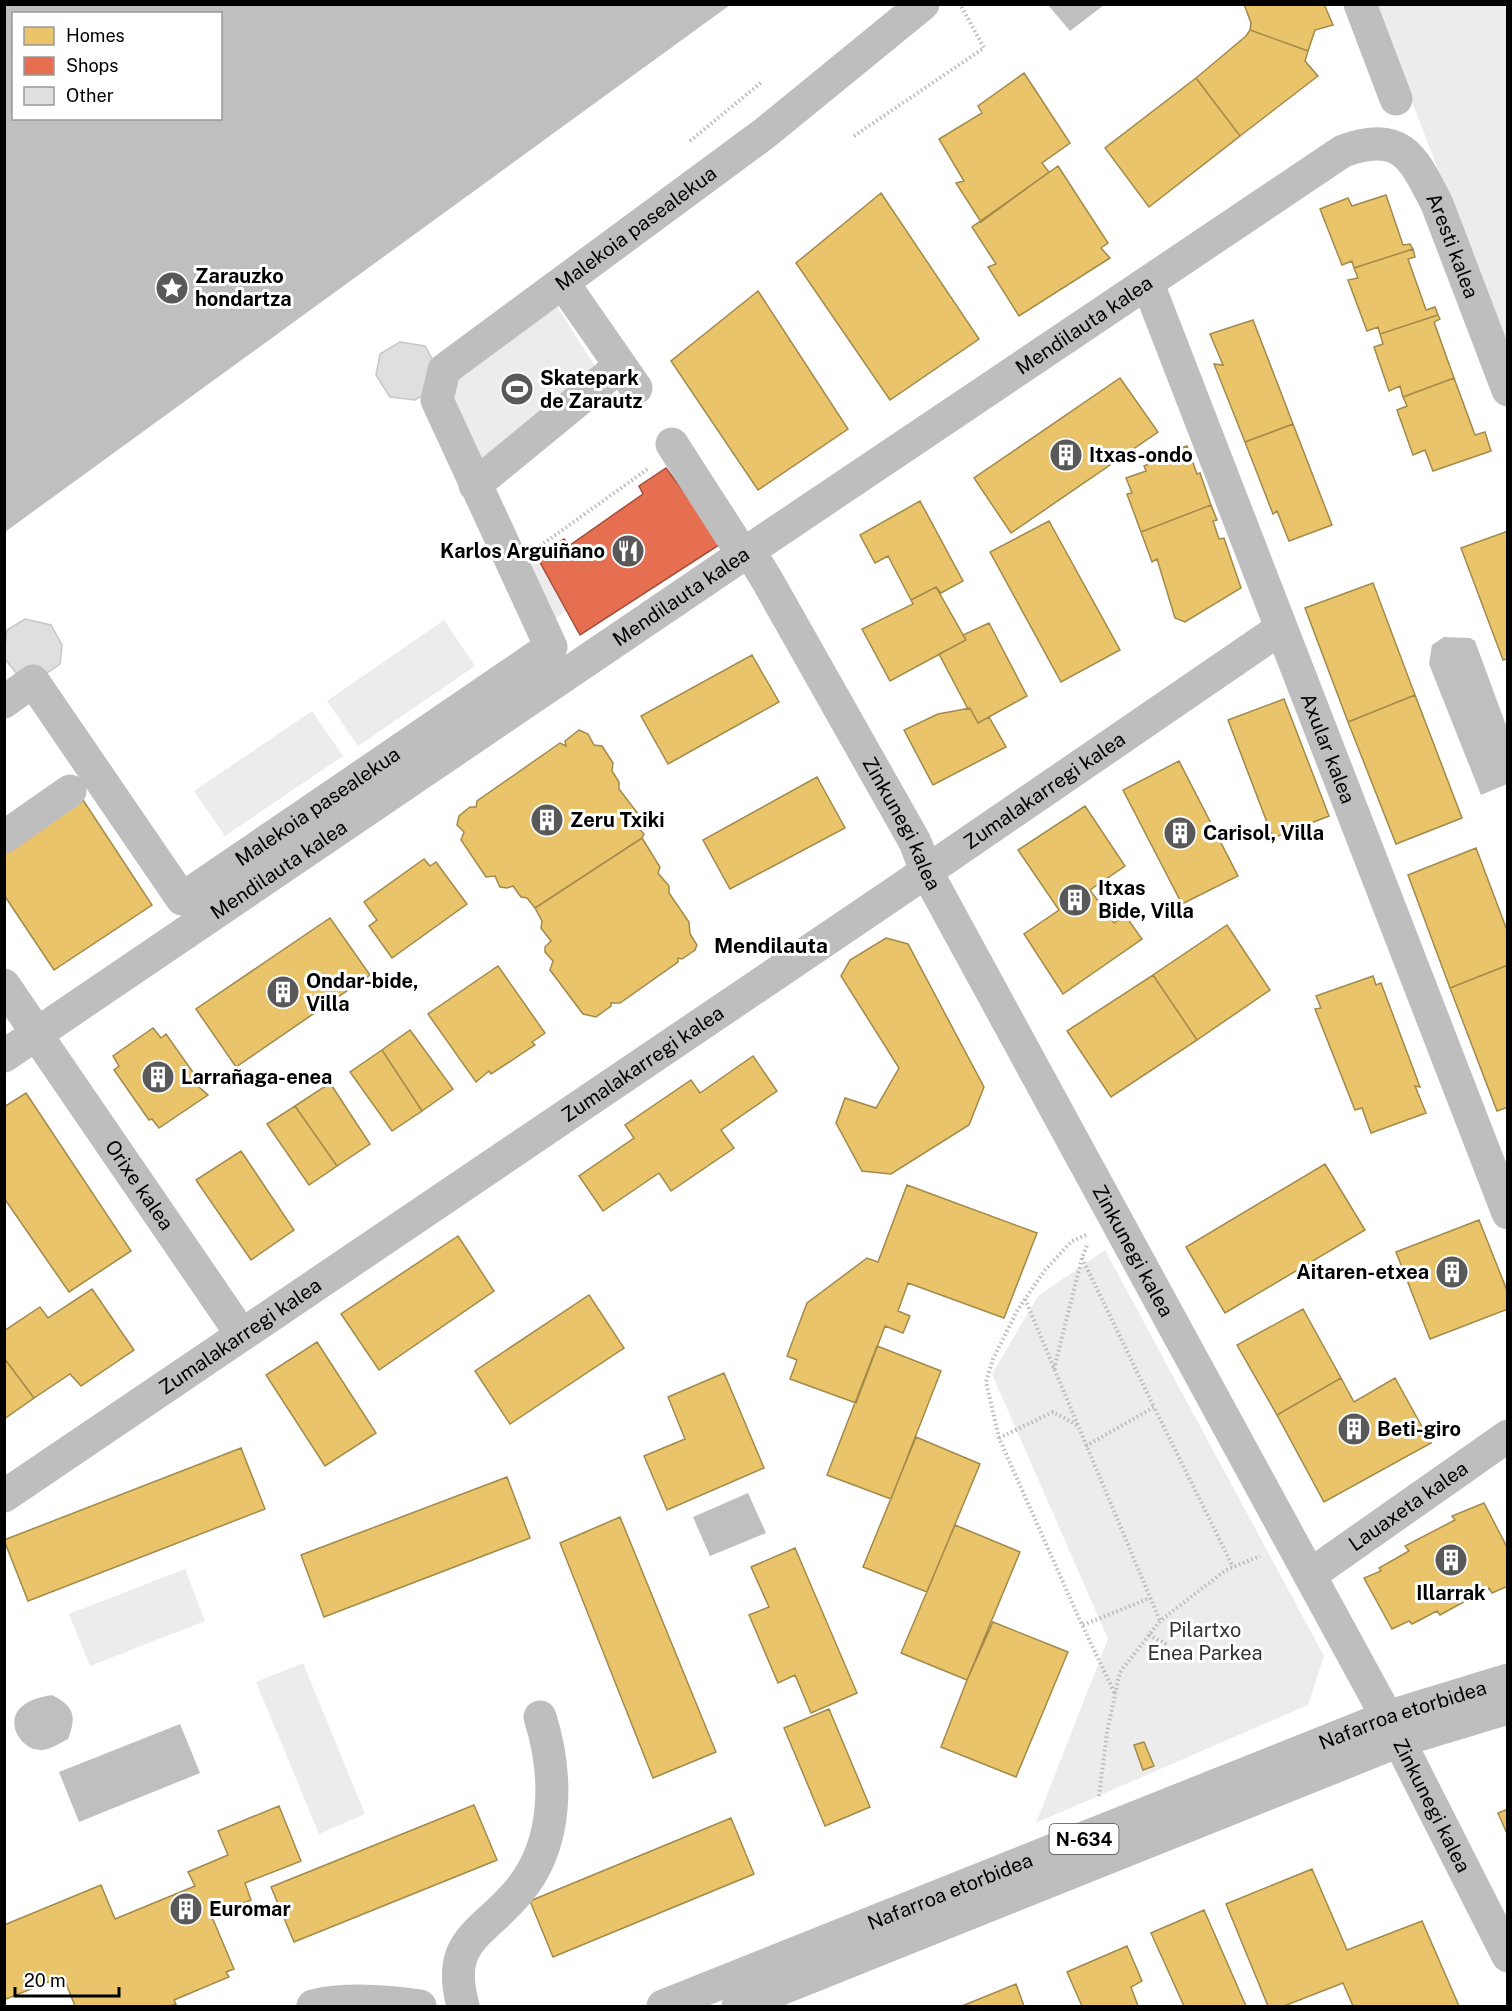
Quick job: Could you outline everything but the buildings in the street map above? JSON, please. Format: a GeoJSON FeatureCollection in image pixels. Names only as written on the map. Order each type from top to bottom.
{"type":"FeatureCollection","features":[{"type":"Feature","properties":{"kind":"main road","name":"Malekoia pasealekua"},"geometry":{"type":"LineString","coordinates":[[4,702],[33,681],[182,899],[551,647],[437,400],[444,370],[765,133],[923,4]]}},
{"type":"Feature","properties":{"kind":"main road"},"geometry":{"type":"LineString","coordinates":[[1360,4],[1396,99]]}},
{"type":"Feature","properties":{"kind":"main road","name":"Aresti kalea"},"geometry":{"type":"LineString","coordinates":[[1360,145],[1386,144],[1397,148],[1410,156],[1422,175],[1437,204],[1508,390]]}},
{"type":"Feature","properties":{"kind":"main road","name":"Mendilauta kalea"},"geometry":{"type":"LineString","coordinates":[[4,1056],[33,1028],[739,548],[1148,284],[1343,151],[1360,145]]}},
{"type":"Feature","properties":{"kind":"main road"},"geometry":{"type":"LineString","coordinates":[[475,485],[628,377],[563,283]]}},
{"type":"Feature","properties":{"kind":"main road","name":"Axular kalea"},"geometry":{"type":"LineString","coordinates":[[1148,284],[1508,1213]]}},
{"type":"Feature","properties":{"kind":"main road","name":"Zinkunegi kalea"},"geometry":{"type":"LineString","coordinates":[[674,447],[739,548],[756,562],[767,580],[915,842],[926,871],[1393,1729],[1508,1956]]}},
{"type":"Feature","properties":{"kind":"main road","name":"Zumalakarregi kalea"},"geometry":{"type":"LineString","coordinates":[[4,1496],[1280,629]]}},
{"type":"Feature","properties":{"kind":"main road"},"geometry":{"type":"LineString","coordinates":[[4,837],[70,791]]}},
{"type":"Feature","properties":{"kind":"main road","name":"Orixe kalea"},"geometry":{"type":"LineString","coordinates":[[4,985],[242,1335]]}},
{"type":"Feature","properties":{"kind":"main road","name":"Lauaxeta kalea"},"geometry":{"type":"LineString","coordinates":[[1310,1575],[1508,1436]]}},
{"type":"Feature","properties":{"kind":"main road","name":"Nafarroa etorbidea"},"geometry":{"type":"LineString","coordinates":[[738,2007],[1508,1680]]}},
{"type":"Feature","properties":{"kind":"main road","name":"Nafarroa etorbidea"},"geometry":{"type":"LineString","coordinates":[[663,2007],[1393,1729],[1508,1708]]}},
{"type":"Feature","properties":{"kind":"main road"},"geometry":{"type":"LineString","coordinates":[[463,2007],[457,1986],[459,1961],[467,1942],[519,1892],[533,1870],[548,1833],[553,1792],[552,1776],[547,1739],[540,1717]]}},
{"type":"Feature","properties":{"kind":"main road"},"geometry":{"type":"LineString","coordinates":[[313,2007],[329,2002],[400,2003],[420,2007]]}},
{"type":"Feature","properties":{"kind":"path"},"geometry":{"type":"LineString","coordinates":[[854,136],[984,48],[960,4]]}},
{"type":"Feature","properties":{"kind":"path"},"geometry":{"type":"LineString","coordinates":[[690,141],[763,81]]}},
{"type":"Feature","properties":{"kind":"path"},"geometry":{"type":"LineString","coordinates":[[513,565],[674,447]]}},
{"type":"Feature","properties":{"kind":"path"},"geometry":{"type":"LineString","coordinates":[[1054,1370],[1082,1258],[1093,1232],[1072,1241],[1045,1270],[1017,1311],[993,1359],[986,1382],[999,1438],[1115,1694]]}},
{"type":"Feature","properties":{"kind":"path"},"geometry":{"type":"LineString","coordinates":[[1082,1258],[1233,1567]]}},
{"type":"Feature","properties":{"kind":"path"},"geometry":{"type":"LineString","coordinates":[[1025,1299],[1160,1621]]}},
{"type":"Feature","properties":{"kind":"path"},"geometry":{"type":"LineString","coordinates":[[1086,1446],[1154,1407]]}},
{"type":"Feature","properties":{"kind":"path"},"geometry":{"type":"LineString","coordinates":[[999,1438],[1053,1412],[1077,1425]]}},
{"type":"Feature","properties":{"kind":"path"},"geometry":{"type":"LineString","coordinates":[[1098,1806],[1107,1732],[1120,1672],[1160,1621],[1226,1570],[1266,1554]]}},
{"type":"Feature","properties":{"kind":"path"},"geometry":{"type":"LineString","coordinates":[[1083,1626],[1150,1598]]}},
{"type":"Feature","properties":{"kind":"path"},"geometry":{"type":"LineString","coordinates":[[1149,1635],[1168,1645]]}},
{"type":"Feature","properties":{"kind":"green space"},"geometry":{"type":"Polygon","coordinates":[[[1375,5],[1507,5],[1507,350],[1375,5]]]}},
{"type":"Feature","properties":{"kind":"green space","name":"Skatepark de Zarautz"},"geometry":{"type":"Polygon","coordinates":[[[556,305],[600,374],[483,464],[449,400],[458,378],[556,305]]]}},
{"type":"Feature","properties":{"kind":"green space"},"geometry":{"type":"Polygon","coordinates":[[[537,557],[567,611],[548,623],[522,568],[537,557]]]}},
{"type":"Feature","properties":{"kind":"green space"},"geometry":{"type":"Polygon","coordinates":[[[444,620],[475,666],[358,746],[327,701],[444,620]]]}},
{"type":"Feature","properties":{"kind":"green space"},"geometry":{"type":"Polygon","coordinates":[[[312,711],[343,756],[225,836],[194,791],[312,711]]]}},
{"type":"Feature","properties":{"kind":"green space","name":"Pilartxo Enea Parkea"},"geometry":{"type":"Polygon","coordinates":[[[1105,1250],[1324,1656],[1308,1705],[1036,1823],[1108,1639],[992,1374],[1038,1296],[1105,1250]]]}},
{"type":"Feature","properties":{"kind":"green space"},"geometry":{"type":"Polygon","coordinates":[[[185,1569],[205,1621],[90,1666],[69,1614],[185,1569]]]}},
{"type":"Feature","properties":{"kind":"green space"},"geometry":{"type":"Polygon","coordinates":[[[303,1663],[365,1814],[319,1834],[256,1682],[303,1663]]]}},
{"type":"Feature","properties":{"kind":"shaded area","name":"Zarauzko hondartza"},"geometry":{"type":"Polygon","coordinates":[[[5,4],[730,5],[5,532],[5,4]]]}},
{"type":"Feature","properties":{"kind":"shaded area"},"geometry":{"type":"Polygon","coordinates":[[[1048,5],[1104,5],[1070,31],[1048,5]]]}},
{"type":"Feature","properties":{"kind":"shaded area"},"geometry":{"type":"Polygon","coordinates":[[[1444,637],[1470,638],[1475,641],[1507,728],[1507,784],[1481,795],[1429,664],[1432,645],[1444,637]]]}},
{"type":"Feature","properties":{"kind":"shaded area"},"geometry":{"type":"Polygon","coordinates":[[[748,1493],[766,1533],[710,1556],[693,1517],[748,1493]]]}},
{"type":"Feature","properties":{"kind":"shaded area"},"geometry":{"type":"Polygon","coordinates":[[[52,1695],[65,1703],[72,1712],[73,1718],[68,1739],[42,1750],[30,1747],[24,1744],[17,1733],[14,1720],[16,1714],[27,1703],[52,1695]]]}},
{"type":"Feature","properties":{"kind":"shaded area"},"geometry":{"type":"Polygon","coordinates":[[[180,1724],[200,1773],[79,1822],[59,1772],[180,1724]]]}},
{"type":"Feature","properties":{"kind":"place","name":"Zarauzko hondartza"},"geometry":{"type":"Point","coordinates":[172,288]}},
{"type":"Feature","properties":{"kind":"place","name":"Skatepark de Zarautz"},"geometry":{"type":"Point","coordinates":[517,389]}},
{"type":"Feature","properties":{"kind":"place","name":"Itxas-ondo"},"geometry":{"type":"Point","coordinates":[1066,455]}},
{"type":"Feature","properties":{"kind":"place","name":"Karlos Arguiñano"},"geometry":{"type":"Point","coordinates":[628,551]}},
{"type":"Feature","properties":{"kind":"place","name":"Zeru Txiki"},"geometry":{"type":"Point","coordinates":[547,820]}},
{"type":"Feature","properties":{"kind":"place","name":"Carisol, Villa"},"geometry":{"type":"Point","coordinates":[1180,833]}},
{"type":"Feature","properties":{"kind":"place","name":"Itxas Bide, Villa"},"geometry":{"type":"Point","coordinates":[1075,900]}},
{"type":"Feature","properties":{"kind":"place","name":"Ondar-bide, Villa"},"geometry":{"type":"Point","coordinates":[283,992]}},
{"type":"Feature","properties":{"kind":"place","name":"Larrañaga-enea"},"geometry":{"type":"Point","coordinates":[158,1077]}},
{"type":"Feature","properties":{"kind":"place","name":"Aitaren-etxea"},"geometry":{"type":"Point","coordinates":[1452,1272]}},
{"type":"Feature","properties":{"kind":"place","name":"Beti-giro"},"geometry":{"type":"Point","coordinates":[1354,1429]}},
{"type":"Feature","properties":{"kind":"place","name":"Illarrak"},"geometry":{"type":"Point","coordinates":[1451,1560]}},
{"type":"Feature","properties":{"kind":"place","name":"Euromar"},"geometry":{"type":"Point","coordinates":[186,1909]}},
{"type":"Feature","properties":{"kind":"district","name":"Mendilauta"},"geometry":{"type":"Point","coordinates":[771,945]}}]}
